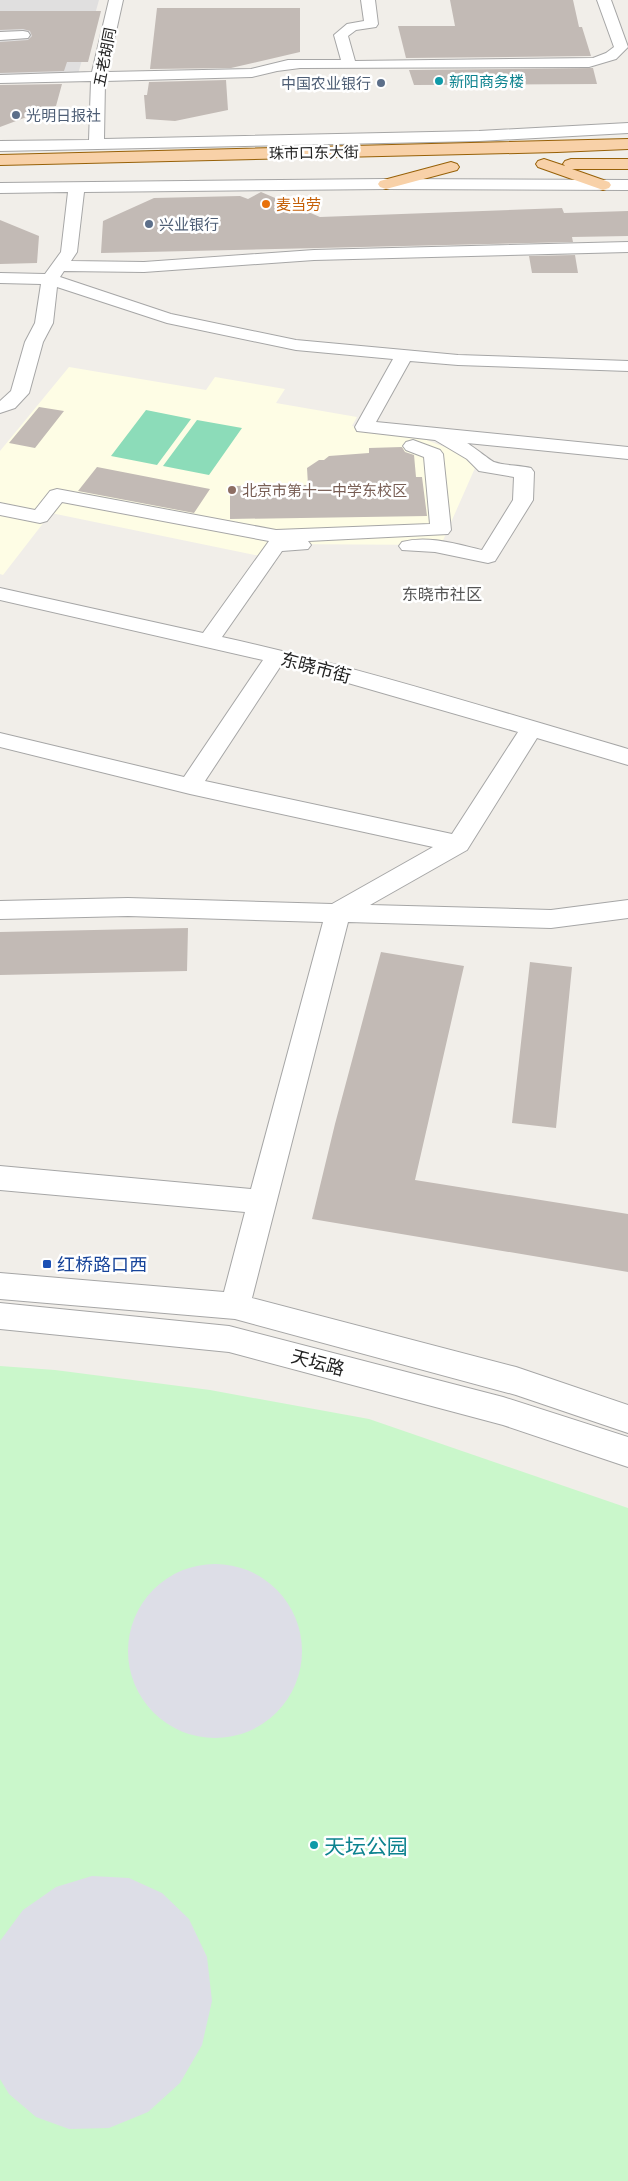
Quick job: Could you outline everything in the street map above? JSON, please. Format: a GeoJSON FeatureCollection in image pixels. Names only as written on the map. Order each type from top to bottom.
{"type":"FeatureCollection","features":[{"type":"Feature","properties":{"kind":"main road"},"geometry":{"type":"LineString","coordinates":[[478,136],[557,147]]}},
{"type":"Feature","properties":{"kind":"main road","name":"珠市口东大街"},"geometry":{"type":"LineString","coordinates":[[0,160],[628,144]]}},
{"type":"Feature","properties":{"kind":"main road"},"geometry":{"type":"LineString","coordinates":[[544,164],[603,185]]}},
{"type":"Feature","properties":{"kind":"main road"},"geometry":{"type":"LineString","coordinates":[[525,165],[628,164]]}},
{"type":"Feature","properties":{"kind":"main road"},"geometry":{"type":"LineString","coordinates":[[385,176],[470,166]]}},
{"type":"Feature","properties":{"kind":"main road","name":"珠市口东大街"},"geometry":{"type":"LineString","coordinates":[[0,176],[364,169]]}},
{"type":"Feature","properties":{"kind":"street","name":"五老胡同"},"geometry":{"type":"LineString","coordinates":[[96,144],[98,78],[116,0]]}},
{"type":"Feature","properties":{"kind":"street"},"geometry":{"type":"LineString","coordinates":[[349,65],[341,35],[352,27],[371,24],[368,0]]}},
{"type":"Feature","properties":{"kind":"street"},"geometry":{"type":"LineString","coordinates":[[0,79],[252,73],[273,66],[311,63],[349,65],[589,63],[605,60],[618,52],[621,47],[604,0]]}},
{"type":"Feature","properties":{"kind":"street"},"geometry":{"type":"LineString","coordinates":[[0,36],[22,35]]}},
{"type":"Feature","properties":{"kind":"street","name":"珠市口东大街"},"geometry":{"type":"LineString","coordinates":[[0,146],[478,136],[628,128]]}},
{"type":"Feature","properties":{"kind":"street","name":"珠市口东大街"},"geometry":{"type":"LineString","coordinates":[[0,188],[76,188],[385,176],[628,185]]}},
{"type":"Feature","properties":{"kind":"street"},"geometry":{"type":"LineString","coordinates":[[0,407],[8,404],[20,393],[34,342],[44,323],[55,272],[69,252],[76,188]]}},
{"type":"Feature","properties":{"kind":"street"},"geometry":{"type":"LineString","coordinates":[[0,278],[55,272],[314,255],[628,247]]}},
{"type":"Feature","properties":{"kind":"street"},"geometry":{"type":"LineString","coordinates":[[55,272],[167,318],[296,345],[404,356],[628,366]]}},
{"type":"Feature","properties":{"kind":"street"},"geometry":{"type":"LineString","coordinates":[[404,356],[364,427],[628,453]]}},
{"type":"Feature","properties":{"kind":"street"},"geometry":{"type":"LineString","coordinates":[[0,509],[40,517],[57,495],[276,540],[435,546],[488,557],[522,500],[524,472],[486,467],[474,455],[439,434]]}},
{"type":"Feature","properties":{"kind":"street"},"geometry":{"type":"LineString","coordinates":[[276,540],[440,530],[433,454],[413,446]]}},
{"type":"Feature","properties":{"kind":"street"},"geometry":{"type":"LineString","coordinates":[[209,640],[276,540]]}},
{"type":"Feature","properties":{"kind":"street","name":"东晓市街"},"geometry":{"type":"LineString","coordinates":[[0,594],[277,656],[409,692],[628,757]]}},
{"type":"Feature","properties":{"kind":"street"},"geometry":{"type":"LineString","coordinates":[[190,786],[277,656]]}},
{"type":"Feature","properties":{"kind":"street"},"geometry":{"type":"LineString","coordinates":[[236,1306],[338,912],[458,844],[532,728]]}},
{"type":"Feature","properties":{"kind":"street"},"geometry":{"type":"LineString","coordinates":[[0,740],[190,786],[458,844]]}},
{"type":"Feature","properties":{"kind":"street"},"geometry":{"type":"LineString","coordinates":[[0,910],[128,907],[551,919],[628,908]]}},
{"type":"Feature","properties":{"kind":"street"},"geometry":{"type":"LineString","coordinates":[[0,1178],[262,1202]]}},
{"type":"Feature","properties":{"kind":"street","name":"天坛路"},"geometry":{"type":"LineString","coordinates":[[0,1286],[236,1306],[516,1381],[628,1418]]}},
{"type":"Feature","properties":{"kind":"street","name":"天坛路"},"geometry":{"type":"LineString","coordinates":[[0,1316],[229,1339],[502,1411],[628,1452]]}},
{"type":"Feature","properties":{"kind":"shaded area"},"geometry":{"type":"Polygon","coordinates":[[[0,0],[99,0],[78,74],[0,76],[0,0]]]}},
{"type":"Feature","properties":{"kind":"shaded area","name":"北京市第十一中学东校区"},"geometry":{"type":"Polygon","coordinates":[[[69,367],[206,390],[215,377],[285,389],[276,403],[357,417],[352,426],[424,439],[460,453],[475,468],[441,545],[275,544],[265,557],[51,513],[3,575],[0,574],[0,451],[69,367]]]}},
{"type":"Feature","properties":{"kind":"shaded area"},"geometry":{"type":"Polygon","coordinates":[[[206,1564],[224,1564],[248,1570],[263,1578],[277,1589],[288,1603],[296,1618],[301,1634],[301,1668],[296,1684],[288,1699],[277,1713],[263,1724],[240,1735],[224,1738],[206,1738],[182,1732],[167,1724],[153,1713],[142,1699],[131,1676],[128,1660],[128,1642],[134,1618],[142,1603],[153,1589],[167,1578],[190,1567],[206,1564]]]}},
{"type":"Feature","properties":{"kind":"shaded area"},"geometry":{"type":"Polygon","coordinates":[[[92,1876],[129,1878],[162,1893],[189,1919],[207,1957],[212,2001],[202,2045],[180,2083],[148,2112],[109,2128],[69,2129],[36,2117],[9,2094],[0,2079],[0,1941],[23,1910],[56,1887],[92,1876]]]}},
{"type":"Feature","properties":{"kind":"green space"},"geometry":{"type":"Polygon","coordinates":[[[146,410],[191,419],[157,465],[111,456],[146,410]]]}},
{"type":"Feature","properties":{"kind":"green space"},"geometry":{"type":"Polygon","coordinates":[[[197,420],[242,428],[209,475],[163,466],[197,420]]]}},
{"type":"Feature","properties":{"kind":"green space","name":"天坛公园"},"geometry":{"type":"Polygon","coordinates":[[[0,1366],[55,1370],[210,1390],[369,1419],[628,1508],[628,2181],[0,2181],[0,1366]]]}},
{"type":"Feature","properties":{"kind":"building"},"geometry":{"type":"Polygon","coordinates":[[[450,0],[573,0],[579,27],[582,27],[591,56],[406,58],[398,26],[455,26],[450,0]]]}},
{"type":"Feature","properties":{"kind":"building"},"geometry":{"type":"Polygon","coordinates":[[[157,8],[300,8],[300,52],[231,68],[150,69],[157,8]]]}},
{"type":"Feature","properties":{"kind":"building"},"geometry":{"type":"Polygon","coordinates":[[[0,11],[101,11],[88,62],[67,62],[64,71],[0,73],[0,42],[28,40],[32,36],[30,31],[23,29],[0,30],[0,11]]]}},
{"type":"Feature","properties":{"kind":"building"},"geometry":{"type":"Polygon","coordinates":[[[593,68],[597,84],[414,85],[409,70],[593,68]]]}},
{"type":"Feature","properties":{"kind":"building"},"geometry":{"type":"Polygon","coordinates":[[[226,80],[228,110],[175,121],[146,119],[144,95],[147,95],[149,82],[226,80]]]}},
{"type":"Feature","properties":{"kind":"building","name":"光明日报社"},"geometry":{"type":"Polygon","coordinates":[[[62,84],[56,106],[0,127],[0,85],[62,84]]]}},
{"type":"Feature","properties":{"kind":"building"},"geometry":{"type":"Polygon","coordinates":[[[261,192],[320,217],[562,208],[564,213],[628,211],[628,236],[572,237],[573,242],[101,253],[103,221],[154,198],[240,196],[248,199],[261,192]]]}},
{"type":"Feature","properties":{"kind":"building"},"geometry":{"type":"Polygon","coordinates":[[[0,220],[39,236],[37,263],[0,264],[0,220]]]}},
{"type":"Feature","properties":{"kind":"building"},"geometry":{"type":"Polygon","coordinates":[[[575,255],[578,273],[532,273],[529,256],[575,255]]]}},
{"type":"Feature","properties":{"kind":"building"},"geometry":{"type":"Polygon","coordinates":[[[39,407],[64,411],[35,448],[9,443],[39,407]]]}},
{"type":"Feature","properties":{"kind":"building"},"geometry":{"type":"Polygon","coordinates":[[[402,447],[405,452],[414,455],[416,477],[422,477],[427,516],[230,519],[230,486],[308,485],[307,468],[319,460],[324,460],[329,456],[369,453],[369,448],[402,447]]]}},
{"type":"Feature","properties":{"kind":"building"},"geometry":{"type":"Polygon","coordinates":[[[97,467],[210,489],[194,513],[78,491],[97,467]]]}},
{"type":"Feature","properties":{"kind":"building"},"geometry":{"type":"Polygon","coordinates":[[[188,928],[187,971],[0,975],[0,932],[188,928]]]}},
{"type":"Feature","properties":{"kind":"building"},"geometry":{"type":"Polygon","coordinates":[[[381,952],[464,966],[415,1180],[628,1214],[628,1272],[312,1219],[335,1124],[381,952]]]}},
{"type":"Feature","properties":{"kind":"building"},"geometry":{"type":"Polygon","coordinates":[[[530,962],[572,967],[556,1128],[512,1123],[530,962]]]}},
{"type":"Feature","properties":{"kind":"place","name":"新阳商务楼"},"geometry":{"type":"Point","coordinates":[439,81]}},
{"type":"Feature","properties":{"kind":"place","name":"中国农业银行"},"geometry":{"type":"Point","coordinates":[381,83]}},
{"type":"Feature","properties":{"kind":"place","name":"光明日报社"},"geometry":{"type":"Point","coordinates":[16,115]}},
{"type":"Feature","properties":{"kind":"place","name":"麦当劳"},"geometry":{"type":"Point","coordinates":[266,204]}},
{"type":"Feature","properties":{"kind":"place","name":"兴业银行"},"geometry":{"type":"Point","coordinates":[149,224]}},
{"type":"Feature","properties":{"kind":"place","name":"北京市第十一中学东校区"},"geometry":{"type":"Point","coordinates":[232,490]}},
{"type":"Feature","properties":{"kind":"place","name":"红桥路口西"},"geometry":{"type":"Point","coordinates":[47,1264]}},
{"type":"Feature","properties":{"kind":"place","name":"天坛公园"},"geometry":{"type":"Point","coordinates":[314,1845]}},
{"type":"Feature","properties":{"kind":"district","name":"东晓市社区"},"geometry":{"type":"Point","coordinates":[442,593]}}]}
